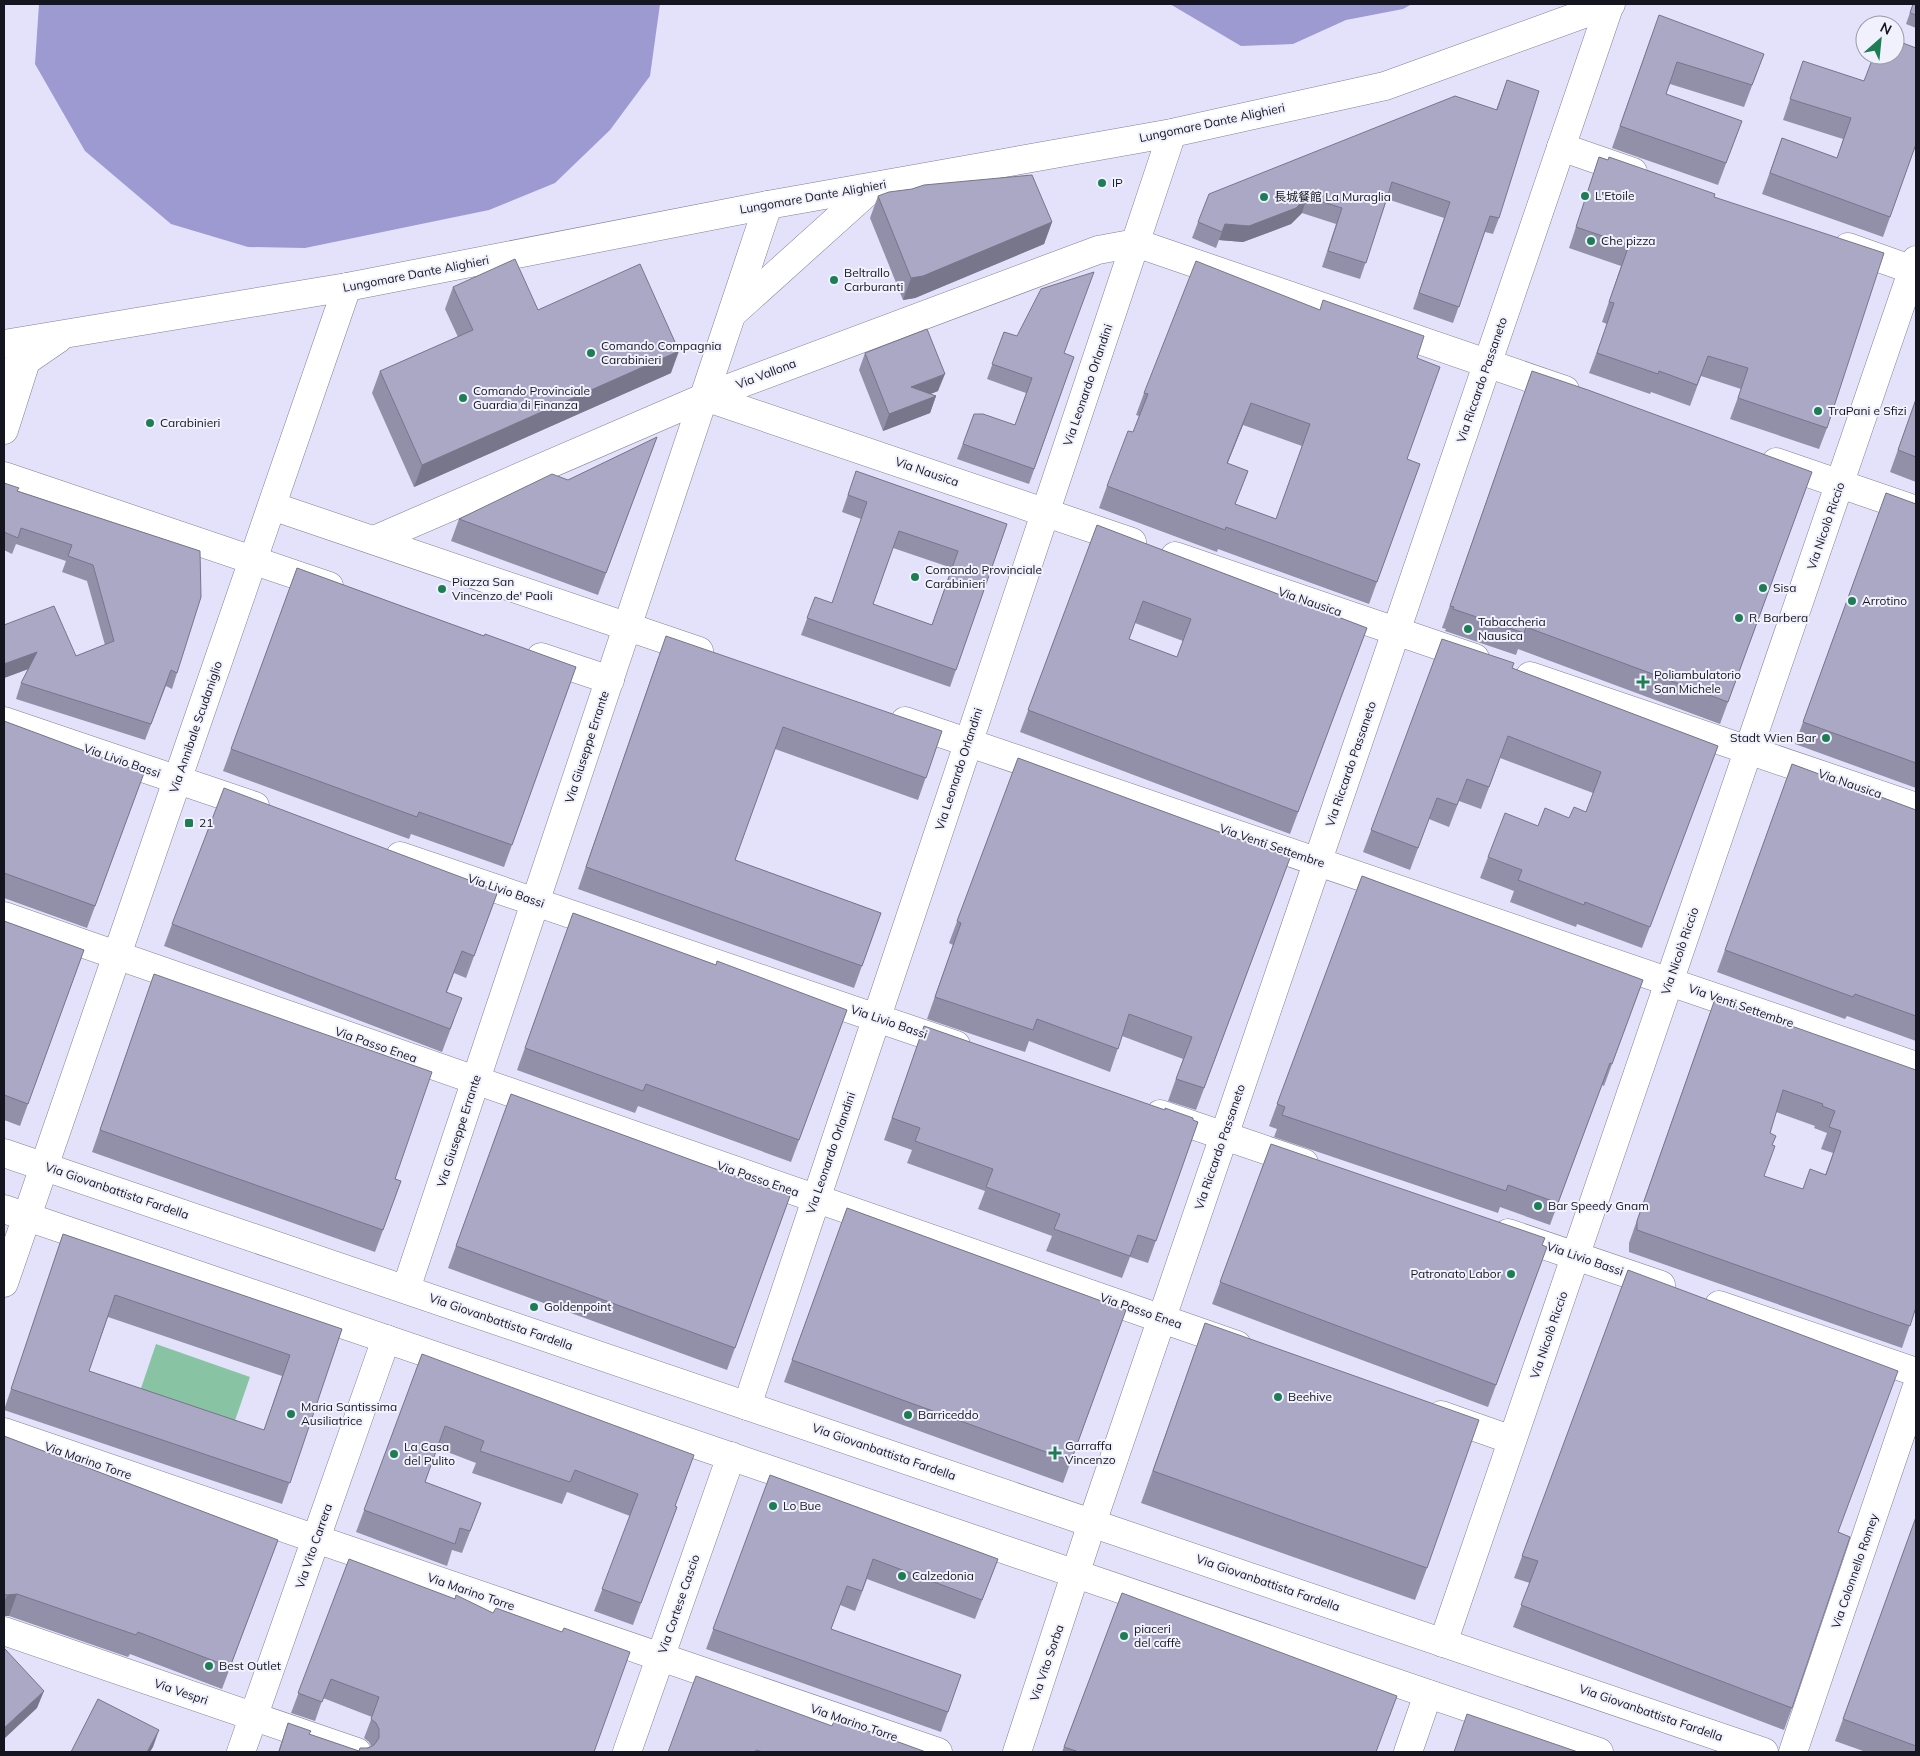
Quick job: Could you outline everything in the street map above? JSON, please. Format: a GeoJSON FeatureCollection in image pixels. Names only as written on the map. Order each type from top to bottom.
{"type":"FeatureCollection","features":[{"type":"Feature","properties":{"kind":"street","name":"Lungomare Dante Alighieri"},"geometry":{"type":"LineString","coordinates":[[4,344],[347,288],[768,205],[1172,133],[1385,86],[1610,4]]}},
{"type":"Feature","properties":{"kind":"street","name":"Via Riccardo Passaneto"},"geometry":{"type":"LineString","coordinates":[[1092,1523],[1610,4]]}},
{"type":"Feature","properties":{"kind":"street","name":"Via Leonardo Orlandini"},"geometry":{"type":"LineString","coordinates":[[747,1406],[1172,133]]}},
{"type":"Feature","properties":{"kind":"street"},"geometry":{"type":"LineString","coordinates":[[1561,147],[1654,179]]}},
{"type":"Feature","properties":{"kind":"street"},"geometry":{"type":"LineString","coordinates":[[732,314],[873,187]]}},
{"type":"Feature","properties":{"kind":"street","name":"Via Giuseppe Errante"},"geometry":{"type":"LineString","coordinates":[[406,1290],[768,205]]}},
{"type":"Feature","properties":{"kind":"street"},"geometry":{"type":"LineString","coordinates":[[1820,237],[1915,265]]}},
{"type":"Feature","properties":{"kind":"street"},"geometry":{"type":"LineString","coordinates":[[1136,243],[1589,398]]}},
{"type":"Feature","properties":{"kind":"street","name":"Via Vallona"},"geometry":{"type":"LineString","coordinates":[[374,540],[704,397],[1098,250],[1136,243]]}},
{"type":"Feature","properties":{"kind":"street","name":"Via Nicolò Riccio"},"geometry":{"type":"LineString","coordinates":[[1443,1643],[1915,265]]}},
{"type":"Feature","properties":{"kind":"street","name":"Via Annibale Scudaniglio"},"geometry":{"type":"LineString","coordinates":[[4,1283],[15,1213],[44,1166],[347,288]]}},
{"type":"Feature","properties":{"kind":"street"},"geometry":{"type":"LineString","coordinates":[[4,376],[66,334]]}},
{"type":"Feature","properties":{"kind":"street"},"geometry":{"type":"LineString","coordinates":[[4,430],[26,361]]}},
{"type":"Feature","properties":{"kind":"street","name":"Via Nausica"},"geometry":{"type":"LineString","coordinates":[[704,397],[1916,807]]}},
{"type":"Feature","properties":{"kind":"street"},"geometry":{"type":"LineString","coordinates":[[1756,455],[1916,510]]}},
{"type":"Feature","properties":{"kind":"street"},"geometry":{"type":"LineString","coordinates":[[4,476],[356,595]]}},
{"type":"Feature","properties":{"kind":"street"},"geometry":{"type":"LineString","coordinates":[[272,506],[722,659]]}},
{"type":"Feature","properties":{"kind":"street"},"geometry":{"type":"LineString","coordinates":[[516,648],[610,680]]}},
{"type":"Feature","properties":{"kind":"street","name":"Via Venti Settembre"},"geometry":{"type":"LineString","coordinates":[[883,714],[1916,1066]]}},
{"type":"Feature","properties":{"kind":"street","name":"Via Livio Bassi"},"geometry":{"type":"LineString","coordinates":[[4,721],[281,815]]}},
{"type":"Feature","properties":{"kind":"street","name":"Via Livio Bassi"},"geometry":{"type":"LineString","coordinates":[[375,847],[980,1053]]}},
{"type":"Feature","properties":{"kind":"street","name":"Via Passo Enea"},"geometry":{"type":"LineString","coordinates":[[4,916],[1263,1354]]}},
{"type":"Feature","properties":{"kind":"street"},"geometry":{"type":"LineString","coordinates":[[1140,1107],[1326,1171]]}},
{"type":"Feature","properties":{"kind":"street","name":"Via Giovanbattista Fardella"},"geometry":{"type":"LineString","coordinates":[[4,1152],[1764,1752]]}},
{"type":"Feature","properties":{"kind":"street"},"geometry":{"type":"LineString","coordinates":[[15,1213],[1599,1752]]}},
{"type":"Feature","properties":{"kind":"street","name":"Via Livio Bassi"},"geometry":{"type":"LineString","coordinates":[[1482,1224],[1916,1372]]}},
{"type":"Feature","properties":{"kind":"street","name":"Via Vito Carrera"},"geometry":{"type":"LineString","coordinates":[[241,1752],[386,1339]]}},
{"type":"Feature","properties":{"kind":"street","name":"Via Colonnello Romey"},"geometry":{"type":"LineString","coordinates":[[1793,1752],[1916,1389]]}},
{"type":"Feature","properties":{"kind":"street"},"geometry":{"type":"LineString","coordinates":[[1420,1408],[1512,1440]]}},
{"type":"Feature","properties":{"kind":"street","name":"Via Marino Torre"},"geometry":{"type":"LineString","coordinates":[[4,1432],[938,1752]]}},
{"type":"Feature","properties":{"kind":"street","name":"Via Cortese Cascio"},"geometry":{"type":"LineString","coordinates":[[627,1752],[731,1456]]}},
{"type":"Feature","properties":{"kind":"street","name":"Via Vito Sorba"},"geometry":{"type":"LineString","coordinates":[[1017,1752],[1077,1574],[1092,1523]]}},
{"type":"Feature","properties":{"kind":"street","name":"Via Vespri"},"geometry":{"type":"LineString","coordinates":[[4,1631],[358,1752]]}},
{"type":"Feature","properties":{"kind":"street"},"geometry":{"type":"LineString","coordinates":[[1408,1752],[1428,1694]]}},
{"type":"Feature","properties":{"kind":"green space"},"geometry":{"type":"Polygon","coordinates":[[[156,1344],[250,1377],[230,1435],[136,1403],[156,1344]]]}},
{"type":"Feature","properties":{"kind":"shaded area"},"geometry":{"type":"Polygon","coordinates":[[[39,4],[660,4],[650,76],[610,130],[555,183],[489,210],[305,248],[248,247],[171,224],[85,151],[35,64],[39,4]]]}},
{"type":"Feature","properties":{"kind":"shaded area"},"geometry":{"type":"Polygon","coordinates":[[[1170,4],[1412,4],[1403,9],[1346,20],[1293,44],[1241,46],[1170,4]]]}},
{"type":"Feature","properties":{"kind":"building"},"geometry":{"type":"Polygon","coordinates":[[[1913,4],[1916,4],[1916,15],[1910,13],[1913,4]]]}},
{"type":"Feature","properties":{"kind":"building"},"geometry":{"type":"Polygon","coordinates":[[[1659,15],[1764,54],[1752,85],[1677,62],[1666,94],[1742,121],[1726,163],[1620,126],[1659,15]]]}},
{"type":"Feature","properties":{"kind":"building"},"geometry":{"type":"Polygon","coordinates":[[[1905,44],[1916,48],[1916,144],[1890,217],[1770,173],[1782,138],[1837,158],[1851,118],[1790,99],[1803,61],[1864,81],[1870,65],[1905,65],[1905,44]]]}},
{"type":"Feature","properties":{"kind":"building"},"geometry":{"type":"Polygon","coordinates":[[[1507,80],[1539,91],[1499,218],[1490,216],[1459,307],[1419,293],[1450,202],[1392,182],[1366,263],[1328,251],[1342,208],[1307,197],[1296,208],[1249,226],[1225,224],[1222,232],[1198,222],[1209,194],[1455,96],[1497,110],[1507,80]]]}},
{"type":"Feature","properties":{"kind":"building"},"geometry":{"type":"Polygon","coordinates":[[[1599,157],[1608,160],[1609,157],[1715,194],[1714,197],[1884,253],[1827,428],[1738,398],[1748,368],[1708,356],[1697,385],[1659,371],[1658,374],[1597,353],[1614,303],[1609,302],[1629,245],[1576,227],[1599,157]]]}},
{"type":"Feature","properties":{"kind":"building"},"geometry":{"type":"Polygon","coordinates":[[[1032,175],[1052,222],[923,276],[911,278],[878,196],[924,185],[1032,175]]]}},
{"type":"Feature","properties":{"kind":"building"},"geometry":{"type":"Polygon","coordinates":[[[515,259],[538,310],[640,264],[679,351],[422,465],[380,371],[473,330],[453,287],[515,259]]]}},
{"type":"Feature","properties":{"kind":"building"},"geometry":{"type":"Polygon","coordinates":[[[1196,261],[1320,310],[1323,300],[1424,336],[1417,358],[1440,367],[1407,459],[1420,464],[1377,582],[1226,527],[1225,530],[1107,486],[1128,431],[1133,432],[1148,394],[1144,393],[1196,261]],[[1251,403],[1227,463],[1248,471],[1235,504],[1276,519],[1310,424],[1251,403]]]}},
{"type":"Feature","properties":{"kind":"building"},"geometry":{"type":"Polygon","coordinates":[[[1094,272],[1064,353],[1074,357],[1034,469],[963,444],[974,414],[983,414],[1015,425],[1032,378],[992,364],[1004,332],[1017,336],[1041,289],[1094,272]]]}},
{"type":"Feature","properties":{"kind":"building"},"geometry":{"type":"Polygon","coordinates":[[[927,329],[945,374],[911,387],[936,396],[889,414],[865,353],[927,329]]]}},
{"type":"Feature","properties":{"kind":"building"},"geometry":{"type":"Polygon","coordinates":[[[1532,371],[1812,472],[1728,702],[1526,627],[1524,633],[1453,609],[1454,607],[1450,606],[1532,371]]]}},
{"type":"Feature","properties":{"kind":"building"},"geometry":{"type":"Polygon","coordinates":[[[1916,399],[1916,457],[1898,450],[1916,399]]]}},
{"type":"Feature","properties":{"kind":"building"},"geometry":{"type":"Polygon","coordinates":[[[657,437],[606,573],[459,519],[552,474],[568,480],[657,437]]]}},
{"type":"Feature","properties":{"kind":"building"},"geometry":{"type":"Polygon","coordinates":[[[856,471],[1007,524],[956,670],[807,618],[815,597],[832,603],[867,502],[848,495],[856,471]],[[899,531],[873,604],[932,625],[958,551],[899,531]]]}},
{"type":"Feature","properties":{"kind":"building"},"geometry":{"type":"Polygon","coordinates":[[[4,483],[19,488],[17,491],[200,551],[201,597],[177,673],[171,670],[151,724],[21,683],[37,652],[4,664],[4,625],[54,606],[76,656],[114,641],[93,565],[68,556],[72,545],[21,528],[18,538],[4,532],[4,483]]]}},
{"type":"Feature","properties":{"kind":"building"},"geometry":{"type":"Polygon","coordinates":[[[1886,493],[1916,504],[1916,763],[1803,722],[1886,493]]]}},
{"type":"Feature","properties":{"kind":"building"},"geometry":{"type":"Polygon","coordinates":[[[1097,525],[1367,628],[1298,812],[1028,710],[1097,525]],[[1143,601],[1129,639],[1177,657],[1191,619],[1143,601]]]}},
{"type":"Feature","properties":{"kind":"building"},"geometry":{"type":"Polygon","coordinates":[[[297,568],[484,636],[485,634],[576,667],[512,845],[419,812],[417,817],[231,749],[297,568]]]}},
{"type":"Feature","properties":{"kind":"building"},"geometry":{"type":"Polygon","coordinates":[[[666,636],[942,731],[926,778],[783,727],[735,860],[881,913],[862,966],[586,867],[666,636]]]}},
{"type":"Feature","properties":{"kind":"building"},"geometry":{"type":"Polygon","coordinates":[[[1442,639],[1514,663],[1512,668],[1718,746],[1650,927],[1585,902],[1584,905],[1518,880],[1522,870],[1488,857],[1505,813],[1538,826],[1545,808],[1569,818],[1574,807],[1586,812],[1601,772],[1508,736],[1489,787],[1467,779],[1457,805],[1437,798],[1418,848],[1371,830],[1442,639]]]}},
{"type":"Feature","properties":{"kind":"building"},"geometry":{"type":"Polygon","coordinates":[[[4,721],[144,773],[95,906],[4,873],[4,721]]]}},
{"type":"Feature","properties":{"kind":"building"},"geometry":{"type":"Polygon","coordinates":[[[1018,758],[1290,858],[1204,1088],[1176,1079],[1192,1037],[1129,1014],[1118,1049],[1037,1019],[1033,1030],[935,997],[961,923],[957,921],[1018,758]]]}},
{"type":"Feature","properties":{"kind":"building"},"geometry":{"type":"Polygon","coordinates":[[[1792,764],[1916,810],[1916,1016],[1855,994],[1853,997],[1725,950],[1792,764]]]}},
{"type":"Feature","properties":{"kind":"building"},"geometry":{"type":"Polygon","coordinates":[[[224,788],[498,891],[474,956],[462,951],[446,992],[462,998],[450,1029],[172,924],[224,788]]]}},
{"type":"Feature","properties":{"kind":"building"},"geometry":{"type":"Polygon","coordinates":[[[1362,876],[1643,980],[1558,1203],[1508,1185],[1506,1191],[1282,1115],[1285,1107],[1277,1104],[1362,876]]]}},
{"type":"Feature","properties":{"kind":"building"},"geometry":{"type":"Polygon","coordinates":[[[573,913],[716,965],[717,961],[847,1010],[799,1140],[646,1084],[643,1091],[525,1048],[573,913]]]}},
{"type":"Feature","properties":{"kind":"building"},"geometry":{"type":"Polygon","coordinates":[[[4,921],[84,950],[28,1104],[4,1095],[4,921]]]}},
{"type":"Feature","properties":{"kind":"building"},"geometry":{"type":"Polygon","coordinates":[[[154,974],[432,1072],[395,1179],[401,1181],[383,1230],[100,1130],[154,974]]]}},
{"type":"Feature","properties":{"kind":"building"},"geometry":{"type":"Polygon","coordinates":[[[1715,999],[1916,1070],[1916,1307],[1910,1326],[1637,1230],[1637,1221],[1715,999]],[[1783,1090],[1770,1133],[1776,1136],[1772,1145],[1775,1146],[1764,1176],[1803,1189],[1810,1169],[1826,1175],[1841,1131],[1829,1127],[1835,1111],[1822,1106],[1823,1104],[1783,1090]]]}},
{"type":"Feature","properties":{"kind":"building"},"geometry":{"type":"Polygon","coordinates":[[[924,1026],[1165,1110],[1165,1108],[1193,1118],[1193,1120],[1198,1122],[1156,1241],[1138,1235],[1130,1256],[1054,1229],[1060,1214],[986,1187],[993,1169],[915,1141],[920,1128],[892,1118],[924,1026]]]}},
{"type":"Feature","properties":{"kind":"building"},"geometry":{"type":"Polygon","coordinates":[[[511,1094],[790,1196],[735,1348],[456,1246],[511,1094]]]}},
{"type":"Feature","properties":{"kind":"building"},"geometry":{"type":"Polygon","coordinates":[[[1271,1144],[1545,1238],[1542,1245],[1547,1247],[1496,1385],[1220,1282],[1271,1144]]]}},
{"type":"Feature","properties":{"kind":"building"},"geometry":{"type":"Polygon","coordinates":[[[847,1208],[1126,1310],[1071,1461],[792,1360],[847,1208]]]}},
{"type":"Feature","properties":{"kind":"building"},"geometry":{"type":"Polygon","coordinates":[[[63,1234],[342,1329],[290,1483],[11,1389],[63,1234]],[[115,1295],[89,1371],[264,1430],[290,1355],[115,1295]]]}},
{"type":"Feature","properties":{"kind":"building"},"geometry":{"type":"Polygon","coordinates":[[[1628,1270],[1898,1371],[1838,1532],[1850,1537],[1792,1708],[1521,1605],[1538,1561],[1522,1556],[1628,1270]]]}},
{"type":"Feature","properties":{"kind":"building"},"geometry":{"type":"Polygon","coordinates":[[[1205,1323],[1479,1420],[1427,1568],[1153,1471],[1205,1323]]]}},
{"type":"Feature","properties":{"kind":"building"},"geometry":{"type":"Polygon","coordinates":[[[422,1354],[694,1455],[675,1506],[677,1507],[641,1603],[602,1589],[638,1494],[575,1470],[570,1482],[480,1451],[484,1441],[445,1426],[425,1482],[481,1503],[470,1531],[460,1528],[455,1544],[364,1510],[422,1354]]]}},
{"type":"Feature","properties":{"kind":"building"},"geometry":{"type":"Polygon","coordinates":[[[4,1436],[278,1540],[230,1667],[138,1632],[136,1635],[17,1594],[4,1594],[4,1436]]]}},
{"type":"Feature","properties":{"kind":"building"},"geometry":{"type":"Polygon","coordinates":[[[770,1475],[998,1559],[982,1600],[873,1559],[862,1591],[847,1586],[831,1629],[961,1675],[948,1712],[713,1629],[770,1475]]]}},
{"type":"Feature","properties":{"kind":"building"},"geometry":{"type":"Polygon","coordinates":[[[1916,1517],[1916,1746],[1843,1719],[1916,1517]]]}},
{"type":"Feature","properties":{"kind":"building"},"geometry":{"type":"Polygon","coordinates":[[[349,1559],[455,1599],[456,1595],[493,1613],[496,1608],[562,1632],[564,1628],[630,1652],[594,1752],[279,1752],[288,1723],[311,1731],[309,1734],[359,1751],[360,1748],[368,1748],[374,1745],[379,1738],[379,1729],[371,1719],[379,1697],[331,1679],[322,1702],[298,1693],[349,1559]]]}},
{"type":"Feature","properties":{"kind":"building"},"geometry":{"type":"Polygon","coordinates":[[[1122,1593],[1397,1696],[1376,1752],[1079,1752],[1064,1747],[1122,1593]]]}},
{"type":"Feature","properties":{"kind":"building"},"geometry":{"type":"Polygon","coordinates":[[[4,1648],[44,1691],[4,1728],[4,1648]]]}},
{"type":"Feature","properties":{"kind":"building"},"geometry":{"type":"Polygon","coordinates":[[[696,1676],[832,1726],[835,1719],[926,1752],[763,1752],[756,1750],[755,1752],[668,1752],[696,1676]]]}},
{"type":"Feature","properties":{"kind":"building"},"geometry":{"type":"Polygon","coordinates":[[[98,1699],[159,1730],[147,1752],[71,1752],[98,1699]]]}},
{"type":"Feature","properties":{"kind":"building"},"geometry":{"type":"Polygon","coordinates":[[[1467,1714],[1578,1752],[1454,1752],[1467,1714]]]}},
{"type":"Feature","properties":{"kind":"place","name":"IP"},"geometry":{"type":"Point","coordinates":[1102,183]}},
{"type":"Feature","properties":{"kind":"place","name":"L'Etoile"},"geometry":{"type":"Point","coordinates":[1585,196]}},
{"type":"Feature","properties":{"kind":"place","name":"長城餐館 La Muraglia"},"geometry":{"type":"Point","coordinates":[1264,197]}},
{"type":"Feature","properties":{"kind":"place","name":"Che pizza"},"geometry":{"type":"Point","coordinates":[1591,241]}},
{"type":"Feature","properties":{"kind":"place","name":"Beltrallo Carburanti"},"geometry":{"type":"Point","coordinates":[834,280]}},
{"type":"Feature","properties":{"kind":"place","name":"Comando Compagnia Carabinieri"},"geometry":{"type":"Point","coordinates":[591,353]}},
{"type":"Feature","properties":{"kind":"place","name":"Comando Provinciale Guardia di Finanza"},"geometry":{"type":"Point","coordinates":[463,398]}},
{"type":"Feature","properties":{"kind":"place","name":"TraPani e Sfizi"},"geometry":{"type":"Point","coordinates":[1818,411]}},
{"type":"Feature","properties":{"kind":"place","name":"Carabinieri"},"geometry":{"type":"Point","coordinates":[150,423]}},
{"type":"Feature","properties":{"kind":"place","name":"Comando Provinciale Carabinieri"},"geometry":{"type":"Point","coordinates":[915,577]}},
{"type":"Feature","properties":{"kind":"place","name":"Sisa"},"geometry":{"type":"Point","coordinates":[1763,588]}},
{"type":"Feature","properties":{"kind":"place","name":"Piazza San Vincenzo de' Paoli"},"geometry":{"type":"Point","coordinates":[442,589]}},
{"type":"Feature","properties":{"kind":"place","name":"Arrotino"},"geometry":{"type":"Point","coordinates":[1852,601]}},
{"type":"Feature","properties":{"kind":"place","name":"R. Barbera"},"geometry":{"type":"Point","coordinates":[1739,618]}},
{"type":"Feature","properties":{"kind":"place","name":"Tabaccheria Nausica"},"geometry":{"type":"Point","coordinates":[1468,629]}},
{"type":"Feature","properties":{"kind":"place","name":"Poliambulatorio San Michele"},"geometry":{"type":"Point","coordinates":[1643,682]}},
{"type":"Feature","properties":{"kind":"place","name":"Stadt Wien Bar"},"geometry":{"type":"Point","coordinates":[1826,738]}},
{"type":"Feature","properties":{"kind":"place","name":"21"},"geometry":{"type":"Point","coordinates":[189,823]}},
{"type":"Feature","properties":{"kind":"place","name":"Bar Speedy Gnam"},"geometry":{"type":"Point","coordinates":[1538,1206]}},
{"type":"Feature","properties":{"kind":"place","name":"Patronato Labor"},"geometry":{"type":"Point","coordinates":[1511,1274]}},
{"type":"Feature","properties":{"kind":"place","name":"Goldenpoint"},"geometry":{"type":"Point","coordinates":[534,1307]}},
{"type":"Feature","properties":{"kind":"place","name":"Beehive"},"geometry":{"type":"Point","coordinates":[1278,1397]}},
{"type":"Feature","properties":{"kind":"place","name":"Maria Santissima Ausiliatrice"},"geometry":{"type":"Point","coordinates":[291,1414]}},
{"type":"Feature","properties":{"kind":"place","name":"Barriceddo"},"geometry":{"type":"Point","coordinates":[908,1415]}},
{"type":"Feature","properties":{"kind":"place","name":"Garraffa Vincenzo"},"geometry":{"type":"Point","coordinates":[1055,1453]}},
{"type":"Feature","properties":{"kind":"place","name":"La Casa del Pulito"},"geometry":{"type":"Point","coordinates":[394,1454]}},
{"type":"Feature","properties":{"kind":"place","name":"Lo Bue"},"geometry":{"type":"Point","coordinates":[773,1506]}},
{"type":"Feature","properties":{"kind":"place","name":"Calzedonia"},"geometry":{"type":"Point","coordinates":[902,1576]}},
{"type":"Feature","properties":{"kind":"place","name":"piaceri del caffè"},"geometry":{"type":"Point","coordinates":[1124,1636]}},
{"type":"Feature","properties":{"kind":"place","name":"Best Outlet"},"geometry":{"type":"Point","coordinates":[209,1666]}}]}
